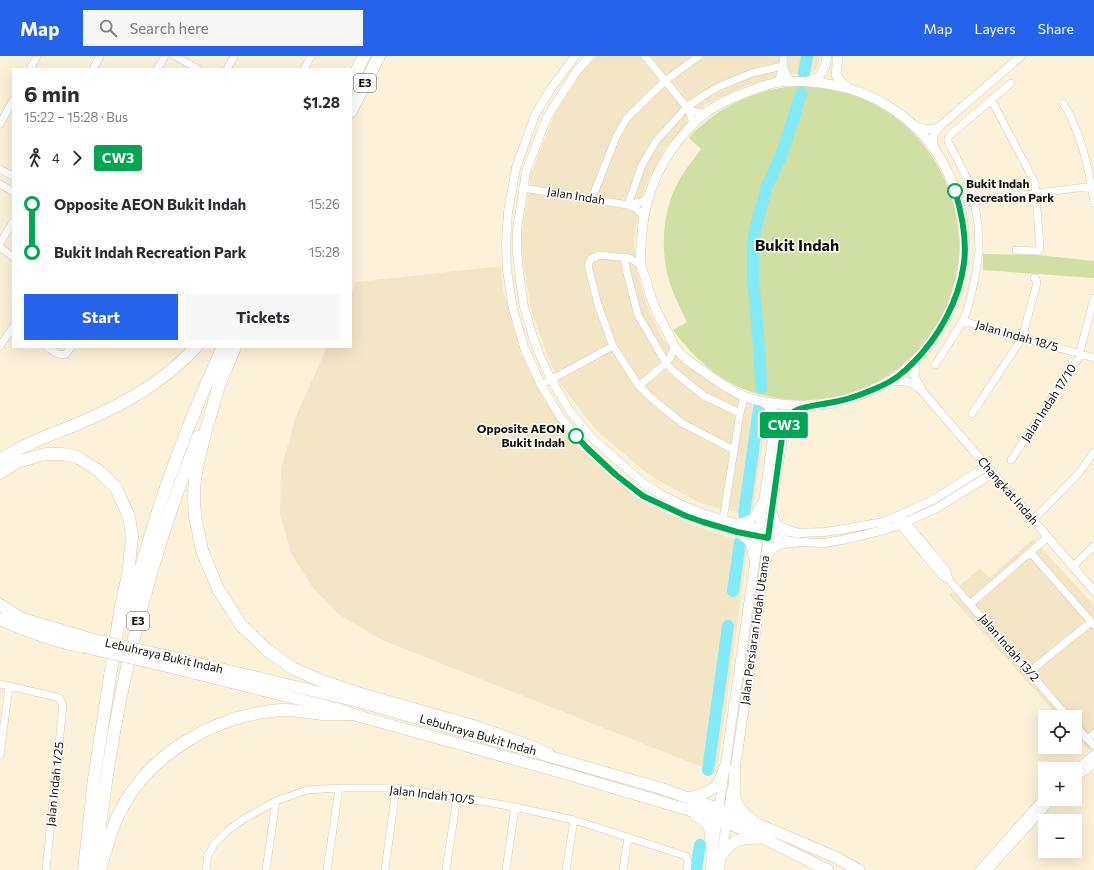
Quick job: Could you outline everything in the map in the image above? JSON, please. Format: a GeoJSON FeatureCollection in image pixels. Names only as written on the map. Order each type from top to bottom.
{"type":"FeatureCollection","features":[{"type":"Feature","properties":{"kind":"highway","name":"E3"},"geometry":{"type":"LineString","coordinates":[[352,80],[364,56]]}},
{"type":"Feature","properties":{"kind":"highway","name":"E3"},"geometry":{"type":"LineString","coordinates":[[352,109],[378,56]]}},
{"type":"Feature","properties":{"kind":"highway"},"geometry":{"type":"LineString","coordinates":[[0,460],[14,450],[91,418],[129,400],[153,385],[183,361],[195,348]]}},
{"type":"Feature","properties":{"kind":"highway","name":"E3"},"geometry":{"type":"LineString","coordinates":[[84,870],[94,779],[111,672],[159,508],[186,435],[223,348]]}},
{"type":"Feature","properties":{"kind":"highway","name":"E3"},"geometry":{"type":"LineString","coordinates":[[95,870],[116,723],[128,664],[143,603],[173,501],[197,438],[235,348]]}},
{"type":"Feature","properties":{"kind":"highway"},"geometry":{"type":"LineString","coordinates":[[220,382],[204,438],[195,477],[194,516],[202,550],[218,589],[241,625],[267,650],[294,669],[322,681],[357,693],[473,726],[530,746],[549,756]]}},
{"type":"Feature","properties":{"kind":"highway"},"geometry":{"type":"LineString","coordinates":[[0,473],[16,462],[46,454],[62,454],[77,457],[99,471],[116,488],[129,517],[132,536],[128,575],[120,611],[111,672]]}},
{"type":"Feature","properties":{"kind":"highway"},"geometry":{"type":"LineString","coordinates":[[0,605],[22,620],[83,642]]}},
{"type":"Feature","properties":{"kind":"highway"},"geometry":{"type":"LineString","coordinates":[[0,619],[63,643],[83,642]]}},
{"type":"Feature","properties":{"kind":"highway","name":"Lebuhraya Bukit Indah"},"geometry":{"type":"LineString","coordinates":[[83,642],[360,702],[663,789],[689,804]]}},
{"type":"Feature","properties":{"kind":"highway","name":"Lebuhraya Bukit Indah"},"geometry":{"type":"LineString","coordinates":[[166,661],[560,772],[689,804],[723,816],[760,825],[835,857],[859,870]]}},
{"type":"Feature","properties":{"kind":"highway"},"geometry":{"type":"LineString","coordinates":[[100,870],[115,822],[123,806],[133,791],[153,767],[180,745],[220,723],[259,712],[287,710],[323,714],[351,714]]}},
{"type":"Feature","properties":{"kind":"highway"},"geometry":{"type":"LineString","coordinates":[[730,768],[715,788],[689,804],[704,820],[710,830],[717,855],[739,839],[763,838]]}},
{"type":"Feature","properties":{"kind":"highway"},"geometry":{"type":"LineString","coordinates":[[730,768],[735,800],[738,807],[760,825]]}},
{"type":"Feature","properties":{"kind":"highway","name":"Lebuhraya Bukit Indah"},"geometry":{"type":"LineString","coordinates":[[723,816],[763,838],[828,870]]}},
{"type":"Feature","properties":{"kind":"main road"},"geometry":{"type":"LineString","coordinates":[[803,81],[818,78],[826,68],[828,56]]}},
{"type":"Feature","properties":{"kind":"main road"},"geometry":{"type":"LineString","coordinates":[[838,56],[836,75],[839,80],[851,89]]}},
{"type":"Feature","properties":{"kind":"main road","name":"Jalan Persiaran Indah Utama"},"geometry":{"type":"LineString","coordinates":[[768,499],[786,419],[789,414],[810,406],[855,397],[888,382],[903,373],[932,341],[950,310],[957,292],[964,262],[963,226],[960,205],[955,191],[946,169],[936,153],[915,126],[884,103],[851,89],[836,85],[803,81],[778,82],[736,96],[705,114],[692,124],[674,146],[662,164],[648,198],[644,216],[641,265],[652,301],[674,347],[689,362],[716,381],[744,396],[784,405],[810,406]]}},
{"type":"Feature","properties":{"kind":"main road","name":"Jalan Persiaran Indah Utama"},"geometry":{"type":"LineString","coordinates":[[730,768],[758,615],[763,569],[764,533],[774,420],[770,405],[762,401]]}},
{"type":"Feature","properties":{"kind":"main road"},"geometry":{"type":"LineString","coordinates":[[754,569],[751,544],[737,528],[753,519],[768,499]]}},
{"type":"Feature","properties":{"kind":"main road"},"geometry":{"type":"LineString","coordinates":[[768,499],[777,525],[798,537]]}},
{"type":"Feature","properties":{"kind":"main road","name":"Jalan Persiaran Indah Utama"},"geometry":{"type":"LineString","coordinates":[[710,870],[717,855],[730,768],[754,569],[764,533]]}},
{"type":"Feature","properties":{"kind":"main road"},"geometry":{"type":"LineString","coordinates":[[763,569],[768,553],[772,548],[798,537]]}},
{"type":"Feature","properties":{"kind":"main road","name":"Jalan Persiaran Indah Utama"},"geometry":{"type":"LineString","coordinates":[[717,855],[720,870]]}},
{"type":"Feature","properties":{"kind":"street"},"geometry":{"type":"LineString","coordinates":[[31,68],[37,56]]}},
{"type":"Feature","properties":{"kind":"street"},"geometry":{"type":"LineString","coordinates":[[94,68],[100,56]]}},
{"type":"Feature","properties":{"kind":"street"},"geometry":{"type":"LineString","coordinates":[[158,68],[164,56]]}},
{"type":"Feature","properties":{"kind":"street"},"geometry":{"type":"LineString","coordinates":[[174,56],[196,68]]}},
{"type":"Feature","properties":{"kind":"street"},"geometry":{"type":"LineString","coordinates":[[228,68],[234,56]]}},
{"type":"Feature","properties":{"kind":"street"},"geometry":{"type":"LineString","coordinates":[[305,68],[311,56]]}},
{"type":"Feature","properties":{"kind":"street"},"geometry":{"type":"LineString","coordinates":[[575,56],[550,90],[535,115],[516,168],[508,212],[506,245],[507,270],[513,309],[524,348],[541,385],[561,418],[587,448],[616,475],[643,496],[686,516],[703,522],[764,533],[798,537],[824,543],[884,530],[903,524],[937,508],[990,469]]}},
{"type":"Feature","properties":{"kind":"street"},"geometry":{"type":"LineString","coordinates":[[590,56],[576,72],[547,117],[526,172],[517,230],[517,251],[524,307],[533,337],[551,379],[569,410],[592,438],[643,483],[682,505],[723,520],[737,528]]}},
{"type":"Feature","properties":{"kind":"street"},"geometry":{"type":"LineString","coordinates":[[645,56],[688,109],[692,124]]}},
{"type":"Feature","properties":{"kind":"street"},"geometry":{"type":"LineString","coordinates":[[592,198],[617,135],[627,118],[665,81],[699,56]]}},
{"type":"Feature","properties":{"kind":"street"},"geometry":{"type":"LineString","coordinates":[[778,82],[783,66],[784,56]]}},
{"type":"Feature","properties":{"kind":"street"},"geometry":{"type":"LineString","coordinates":[[936,153],[933,137],[939,127],[1021,56]]}},
{"type":"Feature","properties":{"kind":"street"},"geometry":{"type":"LineString","coordinates":[[783,66],[788,78],[792,81]]}},
{"type":"Feature","properties":{"kind":"street"},"geometry":{"type":"LineString","coordinates":[[628,204],[642,165],[656,141],[688,109],[703,96],[732,82],[752,73],[783,66]]}},
{"type":"Feature","properties":{"kind":"street"},"geometry":{"type":"LineString","coordinates":[[935,365],[963,321],[970,301],[979,250],[978,224],[974,200],[968,181],[948,142],[948,138],[1011,83]]}},
{"type":"Feature","properties":{"kind":"street"},"geometry":{"type":"LineString","coordinates":[[991,99],[1035,183],[1040,248],[1037,251],[1016,250]]}},
{"type":"Feature","properties":{"kind":"street"},"geometry":{"type":"LineString","coordinates":[[0,124],[12,102]]}},
{"type":"Feature","properties":{"kind":"street"},"geometry":{"type":"LineString","coordinates":[[1063,103],[1079,136],[1093,186],[1094,203]]}},
{"type":"Feature","properties":{"kind":"street"},"geometry":{"type":"LineString","coordinates":[[688,109],[705,114]]}},
{"type":"Feature","properties":{"kind":"street"},"geometry":{"type":"LineString","coordinates":[[915,126],[923,130],[930,130],[939,127]]}},
{"type":"Feature","properties":{"kind":"street"},"geometry":{"type":"LineString","coordinates":[[0,169],[12,175]]}},
{"type":"Feature","properties":{"kind":"street"},"geometry":{"type":"LineString","coordinates":[[0,184],[12,191]]}},
{"type":"Feature","properties":{"kind":"street"},"geometry":{"type":"LineString","coordinates":[[974,200],[1093,186]]}},
{"type":"Feature","properties":{"kind":"street","name":"Jalan Indah"},"geometry":{"type":"LineString","coordinates":[[523,188],[628,204],[636,208],[644,216]]}},
{"type":"Feature","properties":{"kind":"street","name":"Jalan Indah"},"geometry":{"type":"LineString","coordinates":[[628,204],[641,202],[648,198]]}},
{"type":"Feature","properties":{"kind":"street"},"geometry":{"type":"LineString","coordinates":[[0,242],[12,224]]}},
{"type":"Feature","properties":{"kind":"street"},"geometry":{"type":"LineString","coordinates":[[0,247],[12,256]]}},
{"type":"Feature","properties":{"kind":"street"},"geometry":{"type":"LineString","coordinates":[[627,258],[641,250]]}},
{"type":"Feature","properties":{"kind":"street"},"geometry":{"type":"LineString","coordinates":[[641,265],[627,258],[599,255],[591,259],[588,265],[598,305],[613,346],[640,386],[651,398],[682,423],[734,450]]}},
{"type":"Feature","properties":{"kind":"street"},"geometry":{"type":"LineString","coordinates":[[627,258],[626,269],[638,315],[668,361],[672,370],[704,396],[740,413]]}},
{"type":"Feature","properties":{"kind":"street"},"geometry":{"type":"LineString","coordinates":[[972,414],[1022,338],[1037,283],[1036,279],[1034,278]]}},
{"type":"Feature","properties":{"kind":"street","name":"Jalan Indah 17/10"},"geometry":{"type":"LineString","coordinates":[[1011,460],[1078,359],[1078,354],[1094,298]]}},
{"type":"Feature","properties":{"kind":"street","name":"Jalan Indah 18/5"},"geometry":{"type":"LineString","coordinates":[[963,321],[1094,358]]}},
{"type":"Feature","properties":{"kind":"street"},"geometry":{"type":"LineString","coordinates":[[0,346],[12,328]]}},
{"type":"Feature","properties":{"kind":"street"},"geometry":{"type":"LineString","coordinates":[[541,385],[613,346]]}},
{"type":"Feature","properties":{"kind":"street"},"geometry":{"type":"LineString","coordinates":[[668,361],[674,347]]}},
{"type":"Feature","properties":{"kind":"street"},"geometry":{"type":"LineString","coordinates":[[48,348],[60,355],[66,354],[70,348]]}},
{"type":"Feature","properties":{"kind":"street"},"geometry":{"type":"LineString","coordinates":[[640,386],[668,361],[683,356]]}},
{"type":"Feature","properties":{"kind":"street","name":"Changkat Indah"},"geometry":{"type":"LineString","coordinates":[[916,360],[914,375],[922,391],[1094,591]]}},
{"type":"Feature","properties":{"kind":"street","name":"Changkat Indah"},"geometry":{"type":"LineString","coordinates":[[888,382],[901,380],[907,381],[922,391]]}},
{"type":"Feature","properties":{"kind":"street"},"geometry":{"type":"LineString","coordinates":[[723,520],[744,396]]}},
{"type":"Feature","properties":{"kind":"street"},"geometry":{"type":"LineString","coordinates":[[1033,520],[1079,473],[1094,452]]}},
{"type":"Feature","properties":{"kind":"street"},"geometry":{"type":"LineString","coordinates":[[798,537],[883,522],[940,497],[990,469]]}},
{"type":"Feature","properties":{"kind":"street","name":"Jalan Indah 13/2"},"geometry":{"type":"LineString","coordinates":[[897,516],[947,571],[949,580],[1062,710]]}},
{"type":"Feature","properties":{"kind":"street"},"geometry":{"type":"LineString","coordinates":[[970,604],[1048,537]]}},
{"type":"Feature","properties":{"kind":"street"},"geometry":{"type":"LineString","coordinates":[[1073,566],[1094,546]]}},
{"type":"Feature","properties":{"kind":"street"},"geometry":{"type":"LineString","coordinates":[[1029,672],[1093,623],[1030,553]]}},
{"type":"Feature","properties":{"kind":"street"},"geometry":{"type":"LineString","coordinates":[[0,684],[9,686],[0,755]]}},
{"type":"Feature","properties":{"kind":"street","name":"Jalan Indah 1/25"},"geometry":{"type":"LineString","coordinates":[[9,686],[59,698],[63,705],[46,870]]}},
{"type":"Feature","properties":{"kind":"street"},"geometry":{"type":"LineString","coordinates":[[1082,733],[1094,746]]}},
{"type":"Feature","properties":{"kind":"street"},"geometry":{"type":"LineString","coordinates":[[1087,739],[1094,734]]}},
{"type":"Feature","properties":{"kind":"street"},"geometry":{"type":"LineString","coordinates":[[1082,764],[1094,755]]}},
{"type":"Feature","properties":{"kind":"street"},"geometry":{"type":"LineString","coordinates":[[1082,773],[1094,764]]}},
{"type":"Feature","properties":{"kind":"street"},"geometry":{"type":"LineString","coordinates":[[327,870],[339,788]]}},
{"type":"Feature","properties":{"kind":"street","name":"Jalan Indah 10/5"},"geometry":{"type":"LineString","coordinates":[[206,870],[208,856],[215,843],[226,832],[242,820],[276,801],[307,790],[339,788],[396,788],[515,807],[574,820],[686,856],[688,862],[686,870]]}},
{"type":"Feature","properties":{"kind":"street"},"geometry":{"type":"LineString","coordinates":[[385,870],[396,788]]}},
{"type":"Feature","properties":{"kind":"street"},"geometry":{"type":"LineString","coordinates":[[446,870],[457,797]]}},
{"type":"Feature","properties":{"kind":"street"},"geometry":{"type":"LineString","coordinates":[[266,870],[276,801]]}},
{"type":"Feature","properties":{"kind":"street"},"geometry":{"type":"LineString","coordinates":[[980,870],[1038,805]]}},
{"type":"Feature","properties":{"kind":"street"},"geometry":{"type":"LineString","coordinates":[[988,870],[1046,806]]}},
{"type":"Feature","properties":{"kind":"street"},"geometry":{"type":"LineString","coordinates":[[506,870],[515,807]]}},
{"type":"Feature","properties":{"kind":"street"},"geometry":{"type":"LineString","coordinates":[[566,870],[574,820]]}},
{"type":"Feature","properties":{"kind":"street"},"geometry":{"type":"LineString","coordinates":[[623,870],[628,837]]}},
{"type":"Feature","properties":{"kind":"shaded area"},"geometry":{"type":"Polygon","coordinates":[[[597,56],[820,56],[817,69],[810,74],[796,74],[748,85],[706,104],[666,147],[644,188],[634,238],[637,273],[647,306],[662,338],[684,364],[736,397],[767,411],[752,516],[702,504],[661,482],[644,471],[595,429],[559,382],[547,355],[532,313],[524,269],[521,238],[530,177],[554,115],[582,72],[597,56]]]}},
{"type":"Feature","properties":{"kind":"shaded area"},"geometry":{"type":"Polygon","coordinates":[[[501,266],[503,289],[521,354],[554,416],[578,447],[637,498],[650,506],[693,525],[748,544],[717,773],[382,640],[338,614],[313,588],[291,553],[280,514],[281,469],[296,416],[327,348],[352,348],[352,292],[356,282],[501,266]]]}},
{"type":"Feature","properties":{"kind":"shaded area"},"geometry":{"type":"Polygon","coordinates":[[[1033,539],[1094,605],[1094,746],[1089,750],[1082,742],[1082,710],[1053,710],[949,595],[980,568],[989,578],[1033,539]]]}},
{"type":"Feature","properties":{"kind":"green space"},"geometry":{"type":"Polygon","coordinates":[[[802,86],[834,90],[850,94],[885,110],[910,130],[931,155],[951,197],[959,240],[955,282],[940,320],[915,354],[882,379],[841,396],[795,400],[758,394],[741,388],[711,370],[685,345],[673,330],[687,322],[668,277],[664,253],[664,240],[667,214],[674,190],[685,171],[701,149],[689,138],[692,134],[710,118],[738,101],[769,90],[802,86]]]}},
{"type":"Feature","properties":{"kind":"green space"},"geometry":{"type":"Polygon","coordinates":[[[983,254],[1037,255],[1094,261],[1094,278],[983,270],[983,254]]]}},
{"type":"Feature","properties":{"kind":"waterway"},"geometry":{"type":"LineString","coordinates":[[804,73],[807,56]]}},
{"type":"Feature","properties":{"kind":"waterway"},"geometry":{"type":"LineString","coordinates":[[761,388],[753,277],[753,246],[755,230],[767,186],[781,156],[801,93]]}},
{"type":"Feature","properties":{"kind":"waterway"},"geometry":{"type":"LineString","coordinates":[[744,514],[759,408]]}},
{"type":"Feature","properties":{"kind":"waterway"},"geometry":{"type":"LineString","coordinates":[[733,591],[740,542]]}},
{"type":"Feature","properties":{"kind":"waterway"},"geometry":{"type":"LineString","coordinates":[[708,770],[728,626]]}},
{"type":"Feature","properties":{"kind":"waterway"},"geometry":{"type":"LineString","coordinates":[[696,870],[700,845]]}},
{"type":"Feature","properties":{"kind":"bus line","name":"CW3"},"geometry":{"type":"LineString","coordinates":[[576,436],[616,475],[643,496],[686,516],[703,522],[737,532],[768,538],[783,430],[789,414],[810,406],[855,397],[888,382],[903,373],[932,341],[942,326],[957,292],[962,276],[964,262],[963,220],[955,191]]}},
{"type":"Feature","properties":{"kind":"place","name":"Bukit Indah Recreation Park"},"geometry":{"type":"Point","coordinates":[955,191]}},
{"type":"Feature","properties":{"kind":"place","name":"Opposite AEON Bukit Indah"},"geometry":{"type":"Point","coordinates":[576,436]}},
{"type":"Feature","properties":{"kind":"district","name":"Bukit Indah"},"geometry":{"type":"Point","coordinates":[797,245]}}]}
